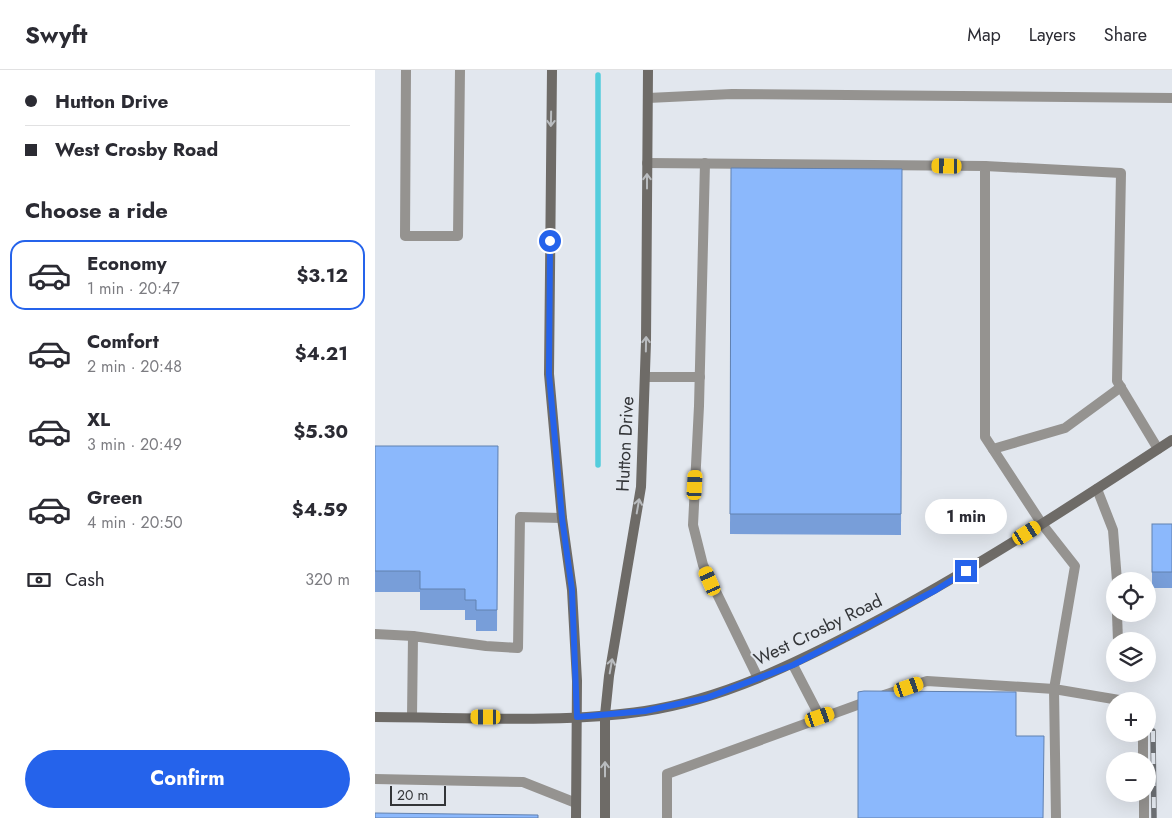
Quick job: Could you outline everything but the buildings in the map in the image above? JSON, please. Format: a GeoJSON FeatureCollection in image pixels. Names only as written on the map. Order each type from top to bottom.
{"type":"FeatureCollection","features":[{"type":"Feature","properties":{"kind":"street"},"geometry":{"type":"LineString","coordinates":[[552,70],[549,374],[562,518],[572,590],[577,717],[576,818]]}},
{"type":"Feature","properties":{"kind":"street","name":"Hutton Drive"},"geometry":{"type":"LineString","coordinates":[[605,818],[605,715],[609,676],[641,488],[645,377],[648,70]]}},
{"type":"Feature","properties":{"kind":"street","name":"West Crosby Road"},"geometry":{"type":"LineString","coordinates":[[375,717],[577,717],[645,711],[706,698],[793,665],[936,590],[1172,440]]}},
{"type":"Feature","properties":{"kind":"lane"},"geometry":{"type":"LineString","coordinates":[[406,70],[405,236],[458,236],[460,70]]}},
{"type":"Feature","properties":{"kind":"lane"},"geometry":{"type":"LineString","coordinates":[[648,98],[731,94],[1172,98]]}},
{"type":"Feature","properties":{"kind":"lane"},"geometry":{"type":"LineString","coordinates":[[647,162],[985,166],[1121,173],[1117,380],[1158,449]]}},
{"type":"Feature","properties":{"kind":"lane"},"geometry":{"type":"LineString","coordinates":[[705,163],[700,377],[693,525],[703,565],[758,678]]}},
{"type":"Feature","properties":{"kind":"lane"},"geometry":{"type":"LineString","coordinates":[[985,166],[985,437],[1042,524],[1075,566],[1055,690],[1056,818]]}},
{"type":"Feature","properties":{"kind":"lane"},"geometry":{"type":"LineString","coordinates":[[645,377],[700,377]]}},
{"type":"Feature","properties":{"kind":"lane"},"geometry":{"type":"LineString","coordinates":[[993,449],[1065,428],[1121,387]]}},
{"type":"Feature","properties":{"kind":"lane"},"geometry":{"type":"LineString","coordinates":[[1097,489],[1113,530],[1116,572]]}},
{"type":"Feature","properties":{"kind":"lane"},"geometry":{"type":"LineString","coordinates":[[375,634],[413,636],[486,646],[518,648],[520,517],[562,518]]}},
{"type":"Feature","properties":{"kind":"lane"},"geometry":{"type":"LineString","coordinates":[[412,717],[413,636]]}},
{"type":"Feature","properties":{"kind":"lane"},"geometry":{"type":"LineString","coordinates":[[793,665],[820,717]]}},
{"type":"Feature","properties":{"kind":"lane"},"geometry":{"type":"LineString","coordinates":[[667,818],[667,774],[820,717],[927,681],[1055,690],[1106,698]]}},
{"type":"Feature","properties":{"kind":"lane"},"geometry":{"type":"LineString","coordinates":[[375,779],[523,782],[576,803]]}},
{"type":"Feature","properties":{"kind":"lane"},"geometry":{"type":"LineString","coordinates":[[1144,802],[1144,818]]}},
{"type":"Feature","properties":{"kind":"waterway"},"geometry":{"type":"LineString","coordinates":[[598,75],[598,465]]}},
{"type":"Feature","properties":{"kind":"railway"},"geometry":{"type":"LineString","coordinates":[[1153,742],[1154,818]]}},
{"type":"Feature","properties":{"kind":"route"},"geometry":{"type":"LineString","coordinates":[[550,241],[549,374],[562,518],[572,590],[577,717],[645,711],[706,698],[793,665],[936,590],[966,571]]}}]}
